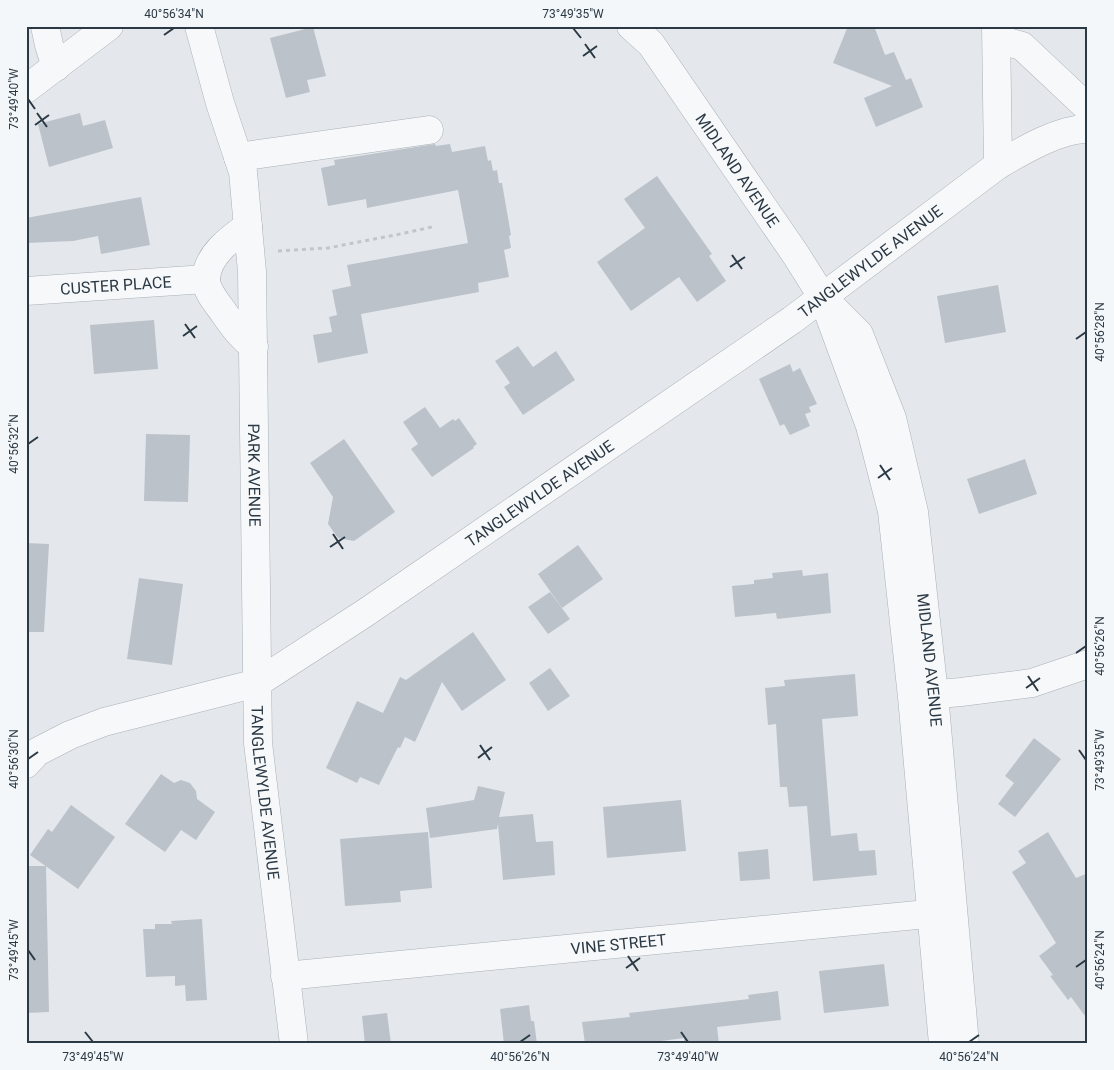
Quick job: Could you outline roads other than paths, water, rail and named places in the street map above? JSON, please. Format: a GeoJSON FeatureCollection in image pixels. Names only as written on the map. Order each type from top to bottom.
{"type":"FeatureCollection","features":[{"type":"Feature","properties":{"kind":"street"},"geometry":{"type":"LineString","coordinates":[[46,26],[49,45],[56,67]]}},
{"type":"Feature","properties":{"kind":"street"},"geometry":{"type":"LineString","coordinates":[[26,89],[110,26]]}},
{"type":"Feature","properties":{"kind":"street","name":"MIDLAND AVENUE"},"geometry":{"type":"LineString","coordinates":[[631,26],[649,35],[796,255],[822,298],[870,426],[892,511],[923,696],[942,913],[964,1044]]}},
{"type":"Feature","properties":{"kind":"street","name":"PARK AVENUE"},"geometry":{"type":"LineString","coordinates":[[197,28],[243,172],[248,226],[252,272],[254,347],[257,683]]}},
{"type":"Feature","properties":{"kind":"street"},"geometry":{"type":"LineString","coordinates":[[998,165],[997,33],[1022,46],[1088,108]]}},
{"type":"Feature","properties":{"kind":"street","name":"TANGLEWYLDE AVENUE"},"geometry":{"type":"LineString","coordinates":[[294,1044],[258,743],[257,683],[365,613],[822,298],[998,165],[1040,142],[1078,128],[1088,129]]}},
{"type":"Feature","properties":{"kind":"street"},"geometry":{"type":"LineString","coordinates":[[238,156],[429,130]]}},
{"type":"Feature","properties":{"kind":"street"},"geometry":{"type":"LineString","coordinates":[[248,226],[228,240],[215,256],[209,267],[206,279],[214,298],[227,318],[243,338],[254,347]]}},
{"type":"Feature","properties":{"kind":"street","name":"CUSTER PLACE"},"geometry":{"type":"LineString","coordinates":[[26,291],[206,279]]}},
{"type":"Feature","properties":{"kind":"street"},"geometry":{"type":"LineString","coordinates":[[923,696],[1032,683],[1088,664]]}},
{"type":"Feature","properties":{"kind":"street"},"geometry":{"type":"LineString","coordinates":[[26,764],[38,752],[70,735],[104,722],[257,683]]}},
{"type":"Feature","properties":{"kind":"street","name":"MIDLAND AVENUE"},"geometry":{"type":"LineString","coordinates":[[942,913],[943,1044]]}},
{"type":"Feature","properties":{"kind":"street","name":"VINE STREET"},"geometry":{"type":"LineString","coordinates":[[285,976],[942,913]]}}]}
